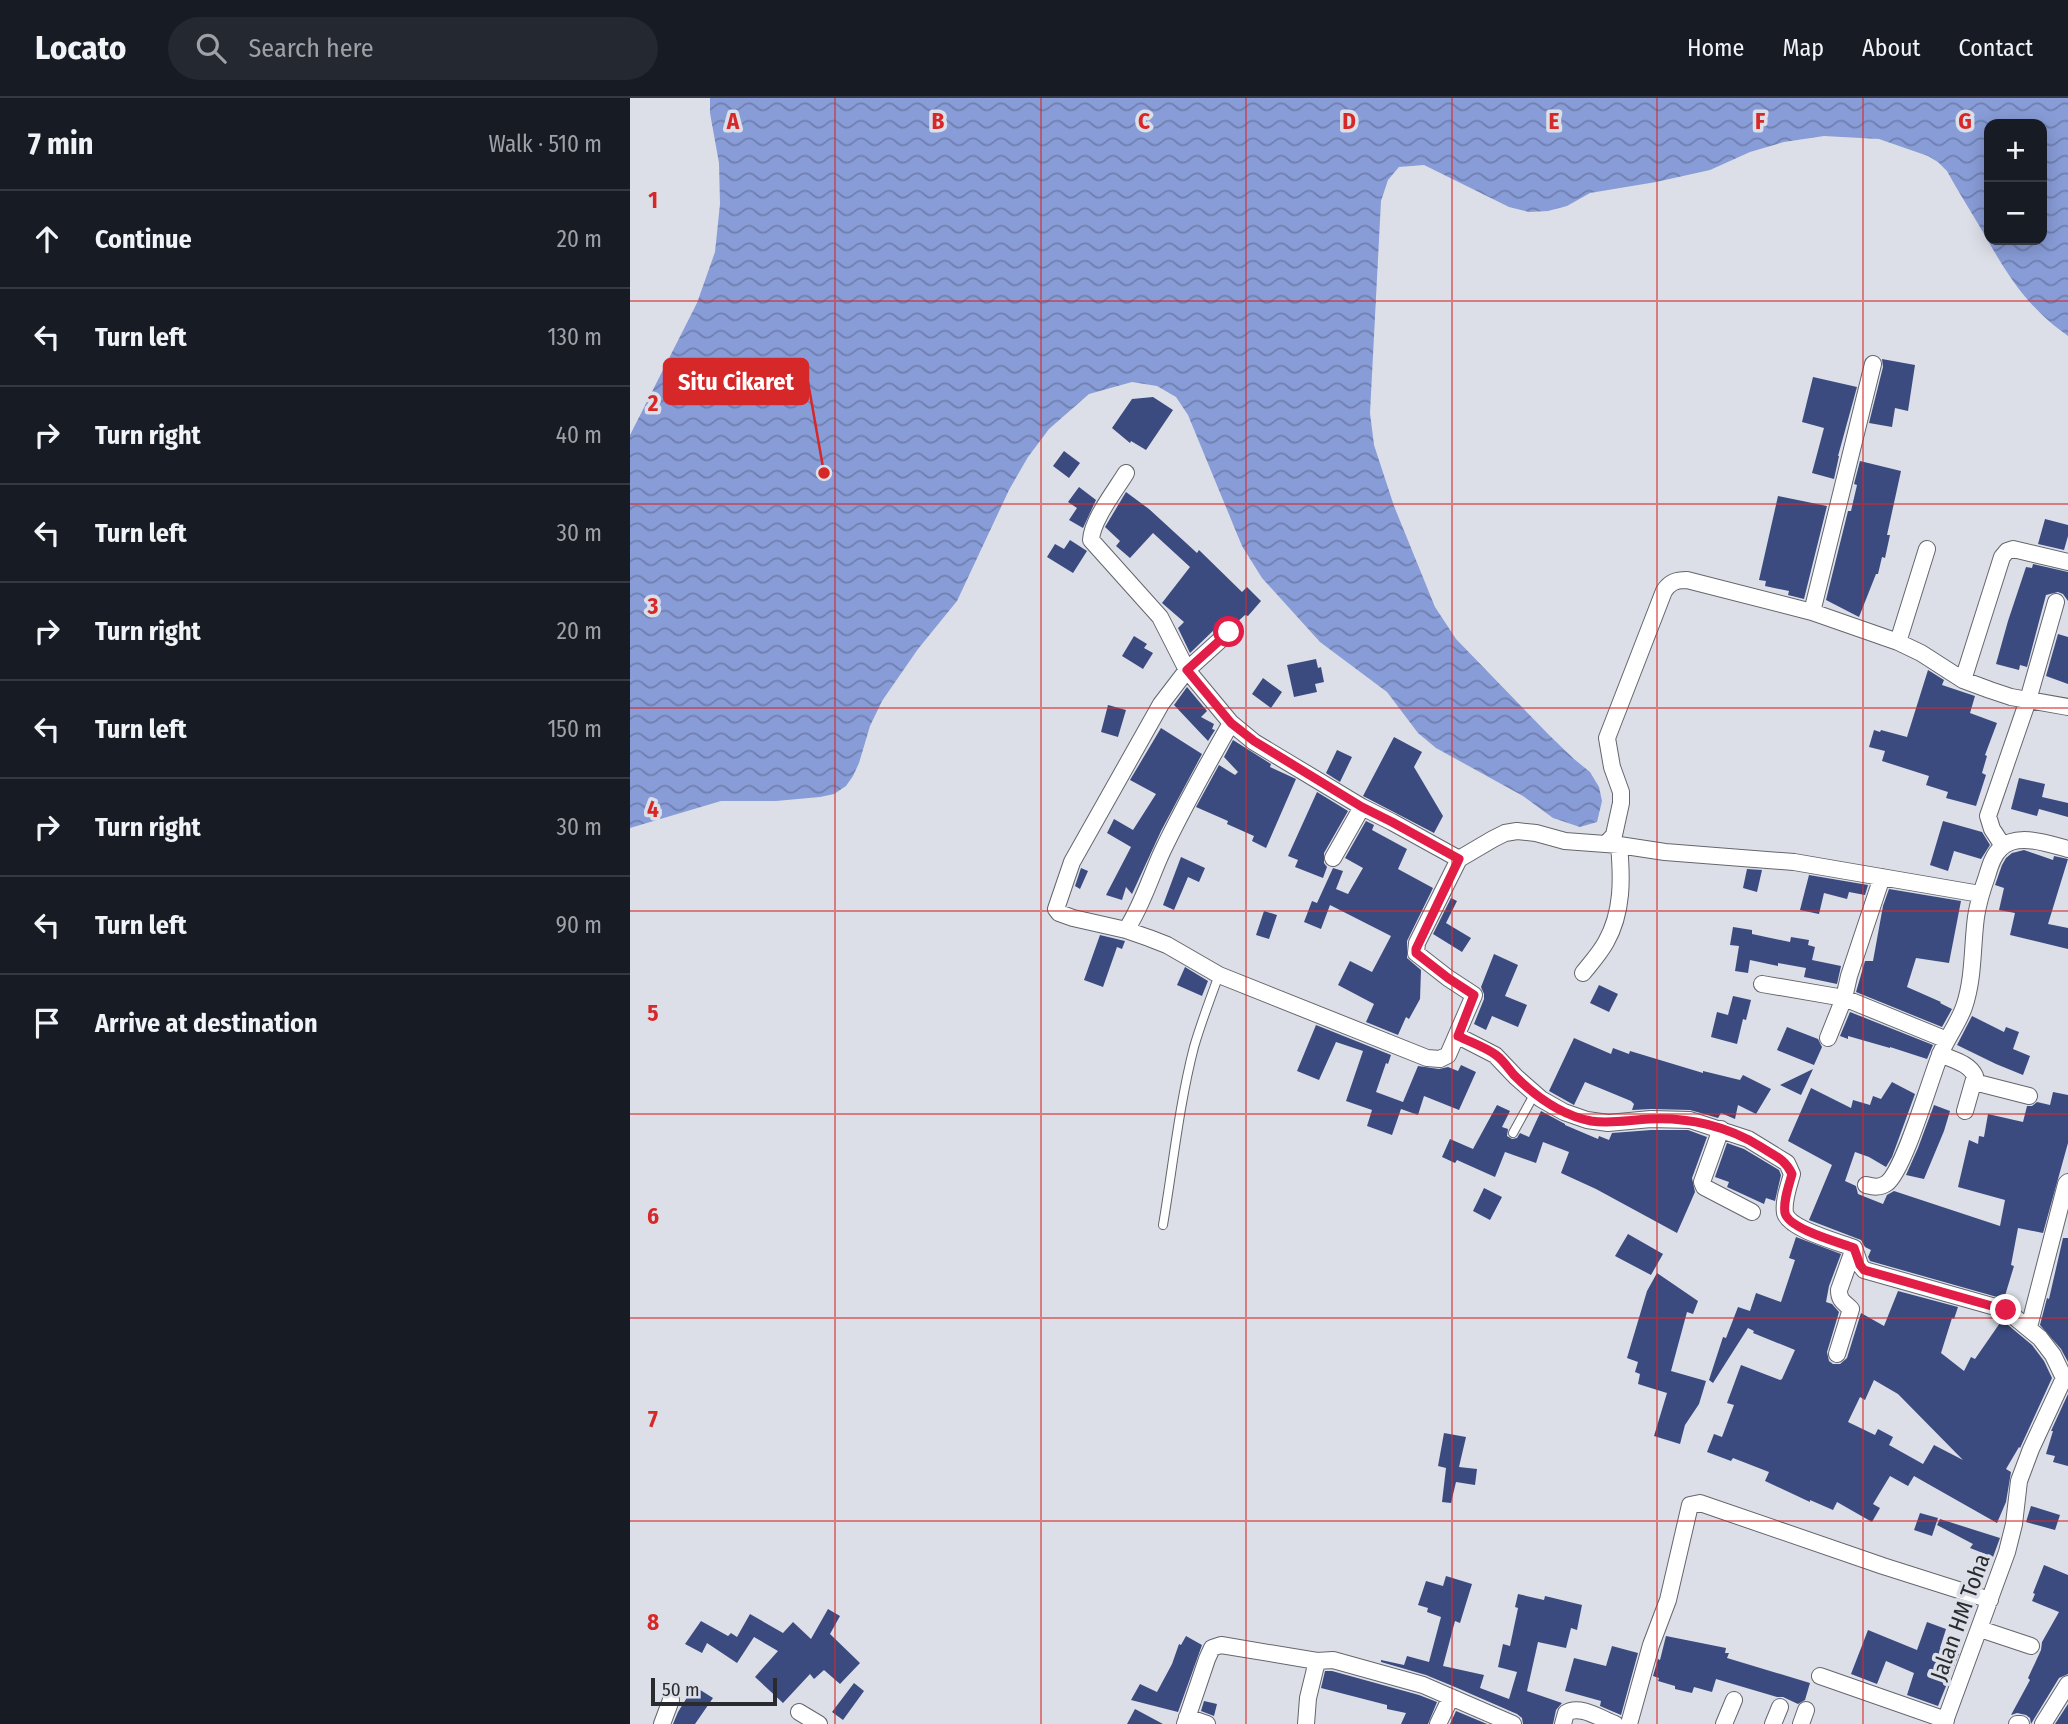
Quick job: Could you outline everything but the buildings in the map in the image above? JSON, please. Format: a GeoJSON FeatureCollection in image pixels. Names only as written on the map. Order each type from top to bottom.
{"type":"FeatureCollection","features":[{"type":"Feature","properties":{"kind":"street"},"geometry":{"type":"LineString","coordinates":[[1812,612],[1872,364]]}},
{"type":"Feature","properties":{"kind":"street"},"geometry":{"type":"LineString","coordinates":[[1126,473],[1100,514],[1091,540],[1160,617],[1187,670],[1231,723],[1254,741],[1362,807],[1459,859]]}},
{"type":"Feature","properties":{"kind":"street"},"geometry":{"type":"LineString","coordinates":[[1898,642],[1927,549]]}},
{"type":"Feature","properties":{"kind":"street"},"geometry":{"type":"LineString","coordinates":[[1963,680],[1999,565],[2007,551],[2024,551],[2068,562]]}},
{"type":"Feature","properties":{"kind":"street"},"geometry":{"type":"LineString","coordinates":[[1583,973],[1606,943],[1617,915],[1622,880],[1613,845],[1621,792],[1612,767],[1607,738],[1668,585],[1678,580],[1687,580],[1812,612],[1898,642],[1921,653],[1963,680],[2028,700],[2068,707]]}},
{"type":"Feature","properties":{"kind":"street"},"geometry":{"type":"LineString","coordinates":[[2003,846],[1992,829],[1988,816],[2028,700],[2056,603]]}},
{"type":"Feature","properties":{"kind":"street"},"geometry":{"type":"LineString","coordinates":[[1229,632],[1187,670],[1161,704],[1072,862],[1056,909],[1059,913],[1126,930],[1167,945],[1219,975],[1427,1058],[1440,1059],[1448,1055],[1474,995],[1438,971],[1416,953],[1416,949],[1459,859],[1505,833],[1517,831],[1565,841],[1794,862],[1980,894]]}},
{"type":"Feature","properties":{"kind":"street"},"geometry":{"type":"LineString","coordinates":[[1126,930],[1136,915],[1187,802],[1231,723]]}},
{"type":"Feature","properties":{"kind":"street"},"geometry":{"type":"LineString","coordinates":[[1333,858],[1362,807]]}},
{"type":"Feature","properties":{"kind":"street"},"geometry":{"type":"LineString","coordinates":[[1866,1185],[1877,1187],[1886,1184],[1892,1177],[1944,1047],[1964,1008],[1980,894],[1992,860],[2003,846],[2018,840],[2068,849]]}},
{"type":"Feature","properties":{"kind":"street"},"geometry":{"type":"LineString","coordinates":[[1828,1038],[1844,998],[1859,942],[1882,877]]}},
{"type":"Feature","properties":{"kind":"street"},"geometry":{"type":"LineString","coordinates":[[1762,984],[1844,998],[1944,1047],[1973,1071],[1975,1076],[1965,1111]]}},
{"type":"Feature","properties":{"kind":"street"},"geometry":{"type":"LineString","coordinates":[[1458,1036],[1495,1055],[1535,1093],[1564,1112],[1587,1120],[1608,1123],[1651,1119],[1690,1120],[1748,1139],[1787,1163],[1792,1174],[1785,1214],[1793,1225],[1854,1248],[1864,1270],[2006,1310],[2040,1338],[2066,1379]]}},
{"type":"Feature","properties":{"kind":"street"},"geometry":{"type":"LineString","coordinates":[[1974,1082],[2029,1096]]}},
{"type":"Feature","properties":{"kind":"street"},"geometry":{"type":"LineString","coordinates":[[1721,1129],[1702,1182],[1704,1187],[1752,1212]]}},
{"type":"Feature","properties":{"kind":"street"},"geometry":{"type":"LineString","coordinates":[[2029,1327],[2068,1182]]}},
{"type":"Feature","properties":{"kind":"street"},"geometry":{"type":"LineString","coordinates":[[1837,1354],[1851,1309],[1843,1304],[1839,1290],[1854,1248]]}},
{"type":"Feature","properties":{"kind":"street","name":"Jalan HM Toha"},"geometry":{"type":"LineString","coordinates":[[1945,1722],[2007,1552],[2014,1524],[2019,1482],[2031,1449],[2066,1379]]}},
{"type":"Feature","properties":{"kind":"street"},"geometry":{"type":"LineString","coordinates":[[1629,1724],[1651,1645],[1668,1600],[1690,1505],[1699,1503],[1990,1600]]}},
{"type":"Feature","properties":{"kind":"street"},"geometry":{"type":"LineString","coordinates":[[1980,1629],[2031,1646]]}},
{"type":"Feature","properties":{"kind":"street"},"geometry":{"type":"LineString","coordinates":[[1207,1724],[1186,1720],[1206,1659],[1212,1648],[1222,1645],[1317,1661],[1333,1660],[1423,1685],[1513,1724]]}},
{"type":"Feature","properties":{"kind":"street"},"geometry":{"type":"LineString","coordinates":[[1306,1724],[1308,1698],[1317,1661]]}},
{"type":"Feature","properties":{"kind":"street"},"geometry":{"type":"LineString","coordinates":[[1820,1676],[1945,1722]]}},
{"type":"Feature","properties":{"kind":"street"},"geometry":{"type":"LineString","coordinates":[[2043,1724],[2068,1684]]}},
{"type":"Feature","properties":{"kind":"street"},"geometry":{"type":"LineString","coordinates":[[1438,1724],[1451,1697]]}},
{"type":"Feature","properties":{"kind":"street"},"geometry":{"type":"LineString","coordinates":[[662,1724],[671,1700]]}},
{"type":"Feature","properties":{"kind":"street"},"geometry":{"type":"LineString","coordinates":[[1724,1724],[1734,1700]]}},
{"type":"Feature","properties":{"kind":"street"},"geometry":{"type":"LineString","coordinates":[[1773,1724],[1780,1707]]}},
{"type":"Feature","properties":{"kind":"street"},"geometry":{"type":"LineString","coordinates":[[1563,1724],[1566,1713],[1578,1709],[1615,1724]]}},
{"type":"Feature","properties":{"kind":"street"},"geometry":{"type":"LineString","coordinates":[[799,1712],[819,1724]]}},
{"type":"Feature","properties":{"kind":"lane"},"geometry":{"type":"LineString","coordinates":[[1163,1225],[1191,1060],[1204,1013],[1219,975]]}},
{"type":"Feature","properties":{"kind":"lane"},"geometry":{"type":"LineString","coordinates":[[1513,1133],[1535,1093]]}},
{"type":"Feature","properties":{"kind":"water"},"geometry":{"type":"Polygon","coordinates":[[[710,98],[2068,98],[2068,336],[2028,300],[1991,245],[2047,245],[2047,119],[1984,119],[1984,234],[1947,171],[1938,162],[1879,139],[1824,136],[1784,142],[1750,152],[1710,170],[1590,193],[1567,206],[1548,211],[1529,212],[1509,207],[1424,165],[1399,167],[1388,180],[1381,201],[1370,413],[1374,445],[1394,506],[1435,607],[1456,639],[1549,735],[1590,772],[1599,787],[1602,801],[1597,822],[1580,827],[1553,818],[1523,796],[1436,748],[1418,733],[1387,692],[1320,642],[1262,578],[1242,546],[1188,415],[1176,397],[1157,386],[1132,382],[1089,394],[1049,429],[1028,457],[1009,490],[957,601],[918,649],[882,701],[870,726],[859,763],[846,786],[834,794],[820,797],[776,801],[721,801],[630,828],[630,435],[697,303],[715,252],[720,204],[719,163],[710,98]]]}},
{"type":"Feature","properties":{"kind":"place","name":"Situ Cikaret"},"geometry":{"type":"Point","coordinates":[824,473]}},
{"type":"Feature","properties":{"kind":"route"},"geometry":{"type":"LineString","coordinates":[[1229,632],[1187,670],[1231,723],[1254,741],[1362,807],[1459,859],[1416,949],[1416,953],[1438,971],[1474,995],[1458,1036],[1495,1055],[1541,1098],[1564,1112],[1587,1120],[1608,1123],[1651,1119],[1690,1120],[1748,1139],[1787,1163],[1792,1174],[1785,1214],[1793,1225],[1854,1248],[1864,1270],[2006,1310]]}}]}
